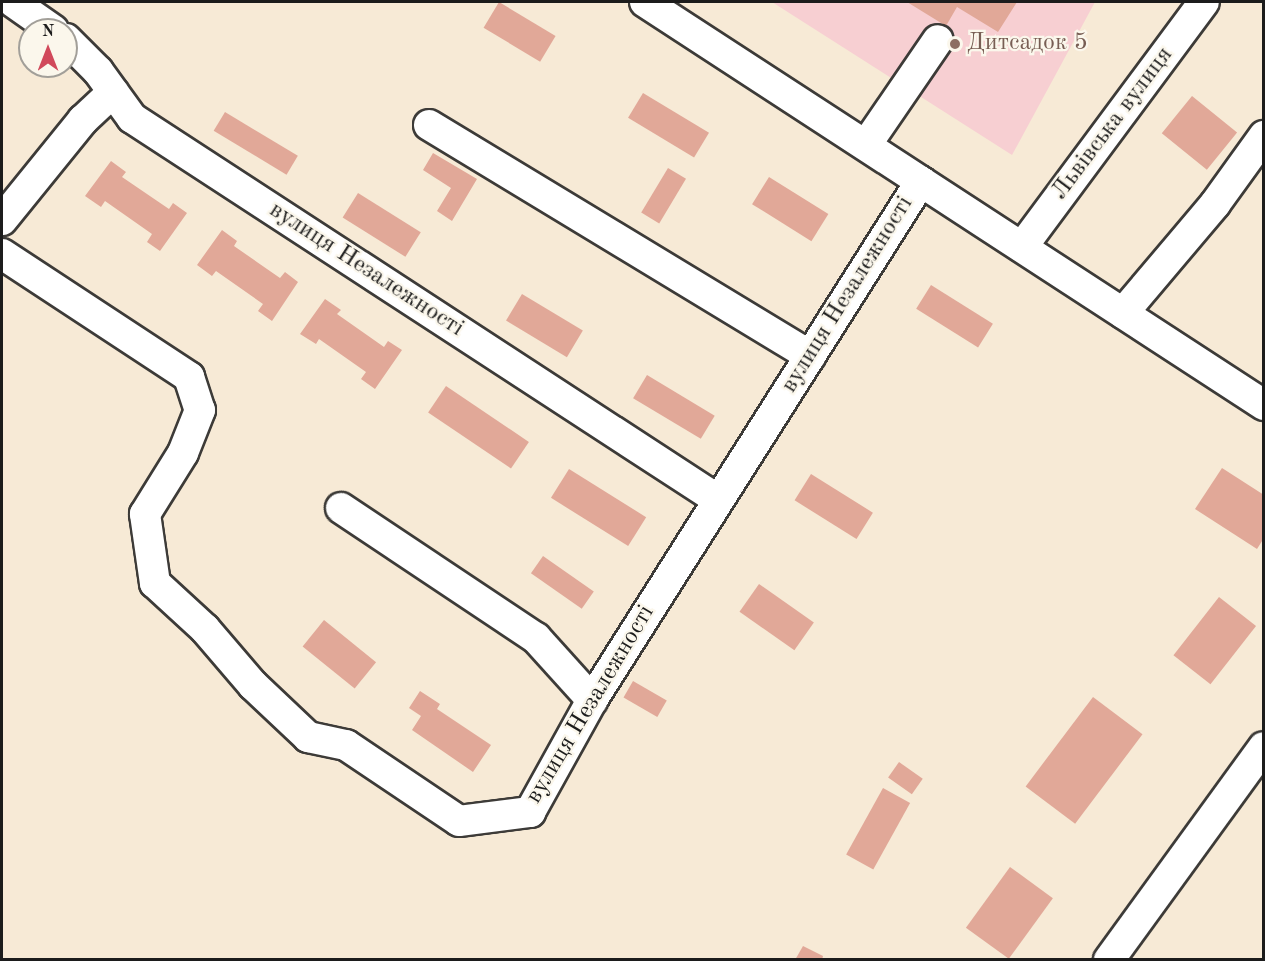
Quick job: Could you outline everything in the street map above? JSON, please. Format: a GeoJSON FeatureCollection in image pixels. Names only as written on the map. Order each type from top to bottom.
{"type":"FeatureCollection","features":[{"type":"Feature","properties":{"kind":"street"},"geometry":{"type":"LineString","coordinates":[[13,2],[36,18]]}},
{"type":"Feature","properties":{"kind":"street"},"geometry":{"type":"LineString","coordinates":[[645,2],[1263,405]]}},
{"type":"Feature","properties":{"kind":"street","name":"Львівська вулиця"},"geometry":{"type":"LineString","coordinates":[[1022,247],[1204,2]]}},
{"type":"Feature","properties":{"kind":"street"},"geometry":{"type":"LineString","coordinates":[[866,146],[938,40]]}},
{"type":"Feature","properties":{"kind":"street","name":"вулиця Незалежності"},"geometry":{"type":"LineString","coordinates":[[78,51],[98,71],[132,117],[717,499]]}},
{"type":"Feature","properties":{"kind":"street"},"geometry":{"type":"LineString","coordinates":[[2,220],[83,120],[113,93]]}},
{"type":"Feature","properties":{"kind":"street"},"geometry":{"type":"LineString","coordinates":[[429,125],[810,356]]}},
{"type":"Feature","properties":{"kind":"street"},"geometry":{"type":"LineString","coordinates":[[1124,314],[1215,204],[1263,136]]}},
{"type":"Feature","properties":{"kind":"street","name":"вулиця Незалежності"},"geometry":{"type":"LineString","coordinates":[[2,254],[189,377],[200,410],[183,453],[145,514],[154,583],[205,629],[253,685],[308,737],[346,745],[459,821],[530,812],[592,700],[717,499],[921,181]]}},
{"type":"Feature","properties":{"kind":"street"},"geometry":{"type":"LineString","coordinates":[[341,508],[536,638],[592,700]]}},
{"type":"Feature","properties":{"kind":"street"},"geometry":{"type":"LineString","coordinates":[[1109,960],[1263,747]]}},
{"type":"Feature","properties":{"kind":"shaded area","name":"Дитсадок 5"},"geometry":{"type":"Polygon","coordinates":[[[772,2],[1095,2],[1012,155],[772,2]]]}},
{"type":"Feature","properties":{"kind":"building"},"geometry":{"type":"Polygon","coordinates":[[[499,2],[556,36],[540,62],[484,28],[499,2]]]}},
{"type":"Feature","properties":{"kind":"building"},"geometry":{"type":"Polygon","coordinates":[[[907,2],[1017,2],[998,32],[957,7],[946,26],[907,2]]]}},
{"type":"Feature","properties":{"kind":"building"},"geometry":{"type":"Polygon","coordinates":[[[643,93],[709,133],[694,158],[628,118],[643,93]]]}},
{"type":"Feature","properties":{"kind":"building"},"geometry":{"type":"Polygon","coordinates":[[[1192,96],[1237,133],[1207,170],[1162,133],[1192,96]]]}},
{"type":"Feature","properties":{"kind":"building"},"geometry":{"type":"Polygon","coordinates":[[[225,112],[298,156],[287,175],[214,131],[225,112]]]}},
{"type":"Feature","properties":{"kind":"building"},"geometry":{"type":"Polygon","coordinates":[[[433,153],[477,179],[452,221],[437,211],[451,188],[423,170],[433,153]]]}},
{"type":"Feature","properties":{"kind":"building"},"geometry":{"type":"Polygon","coordinates":[[[111,161],[126,172],[122,177],[169,209],[173,203],[187,213],[160,251],[147,242],[152,234],[105,201],[101,207],[85,196],[111,161]]]}},
{"type":"Feature","properties":{"kind":"building"},"geometry":{"type":"Polygon","coordinates":[[[668,168],[686,179],[659,223],[641,213],[668,168]]]}},
{"type":"Feature","properties":{"kind":"building"},"geometry":{"type":"Polygon","coordinates":[[[769,177],[828,214],[811,241],[752,204],[769,177]]]}},
{"type":"Feature","properties":{"kind":"building"},"geometry":{"type":"Polygon","coordinates":[[[358,193],[421,232],[405,257],[343,218],[358,193]]]}},
{"type":"Feature","properties":{"kind":"building"},"geometry":{"type":"Polygon","coordinates":[[[222,230],[237,241],[234,246],[280,278],[285,272],[298,282],[272,321],[258,311],[263,304],[216,271],[212,276],[197,265],[222,230]]]}},
{"type":"Feature","properties":{"kind":"building"},"geometry":{"type":"Polygon","coordinates":[[[931,285],[993,324],[978,347],[916,309],[931,285]]]}},
{"type":"Feature","properties":{"kind":"building"},"geometry":{"type":"Polygon","coordinates":[[[522,294],[583,331],[567,357],[506,321],[522,294]]]}},
{"type":"Feature","properties":{"kind":"building"},"geometry":{"type":"Polygon","coordinates":[[[325,299],[341,310],[337,314],[384,347],[388,341],[402,350],[375,389],[361,379],[366,372],[319,339],[316,344],[300,334],[325,299]]]}},
{"type":"Feature","properties":{"kind":"building"},"geometry":{"type":"Polygon","coordinates":[[[647,375],[715,416],[701,439],[633,398],[647,375]]]}},
{"type":"Feature","properties":{"kind":"building"},"geometry":{"type":"Polygon","coordinates":[[[446,386],[529,442],[511,468],[428,413],[446,386]]]}},
{"type":"Feature","properties":{"kind":"building"},"geometry":{"type":"Polygon","coordinates":[[[1222,468],[1264,495],[1264,538],[1257,549],[1195,509],[1222,468]]]}},
{"type":"Feature","properties":{"kind":"building"},"geometry":{"type":"Polygon","coordinates":[[[569,469],[646,517],[628,546],[551,498],[569,469]]]}},
{"type":"Feature","properties":{"kind":"building"},"geometry":{"type":"Polygon","coordinates":[[[811,474],[873,513],[856,539],[795,500],[811,474]]]}},
{"type":"Feature","properties":{"kind":"building"},"geometry":{"type":"Polygon","coordinates":[[[543,556],[594,592],[582,609],[531,573],[543,556]]]}},
{"type":"Feature","properties":{"kind":"building"},"geometry":{"type":"Polygon","coordinates":[[[759,584],[814,622],[794,650],[739,612],[759,584]]]}},
{"type":"Feature","properties":{"kind":"building"},"geometry":{"type":"Polygon","coordinates":[[[1219,597],[1256,626],[1210,684],[1173,655],[1219,597]]]}},
{"type":"Feature","properties":{"kind":"building"},"geometry":{"type":"Polygon","coordinates":[[[324,620],[376,662],[355,689],[303,646],[324,620]]]}},
{"type":"Feature","properties":{"kind":"building"},"geometry":{"type":"Polygon","coordinates":[[[633,681],[667,700],[657,717],[624,697],[633,681]]]}},
{"type":"Feature","properties":{"kind":"building"},"geometry":{"type":"Polygon","coordinates":[[[420,691],[440,704],[437,709],[491,745],[473,772],[412,730],[421,716],[409,708],[420,691]]]}},
{"type":"Feature","properties":{"kind":"building"},"geometry":{"type":"Polygon","coordinates":[[[1093,697],[1143,734],[1075,824],[1026,786],[1093,697]]]}},
{"type":"Feature","properties":{"kind":"building"},"geometry":{"type":"Polygon","coordinates":[[[899,762],[923,779],[912,794],[888,778],[899,762]]]}},
{"type":"Feature","properties":{"kind":"building"},"geometry":{"type":"Polygon","coordinates":[[[883,788],[910,803],[873,870],[846,854],[883,788]]]}},
{"type":"Feature","properties":{"kind":"building"},"geometry":{"type":"Polygon","coordinates":[[[1010,867],[1053,898],[1009,959],[966,928],[1010,867]]]}},
{"type":"Feature","properties":{"kind":"building"},"geometry":{"type":"Polygon","coordinates":[[[803,946],[823,956],[822,960],[795,960],[803,946]]]}},
{"type":"Feature","properties":{"kind":"place","name":"Дитсадок 5"},"geometry":{"type":"Point","coordinates":[955,44]}}]}
